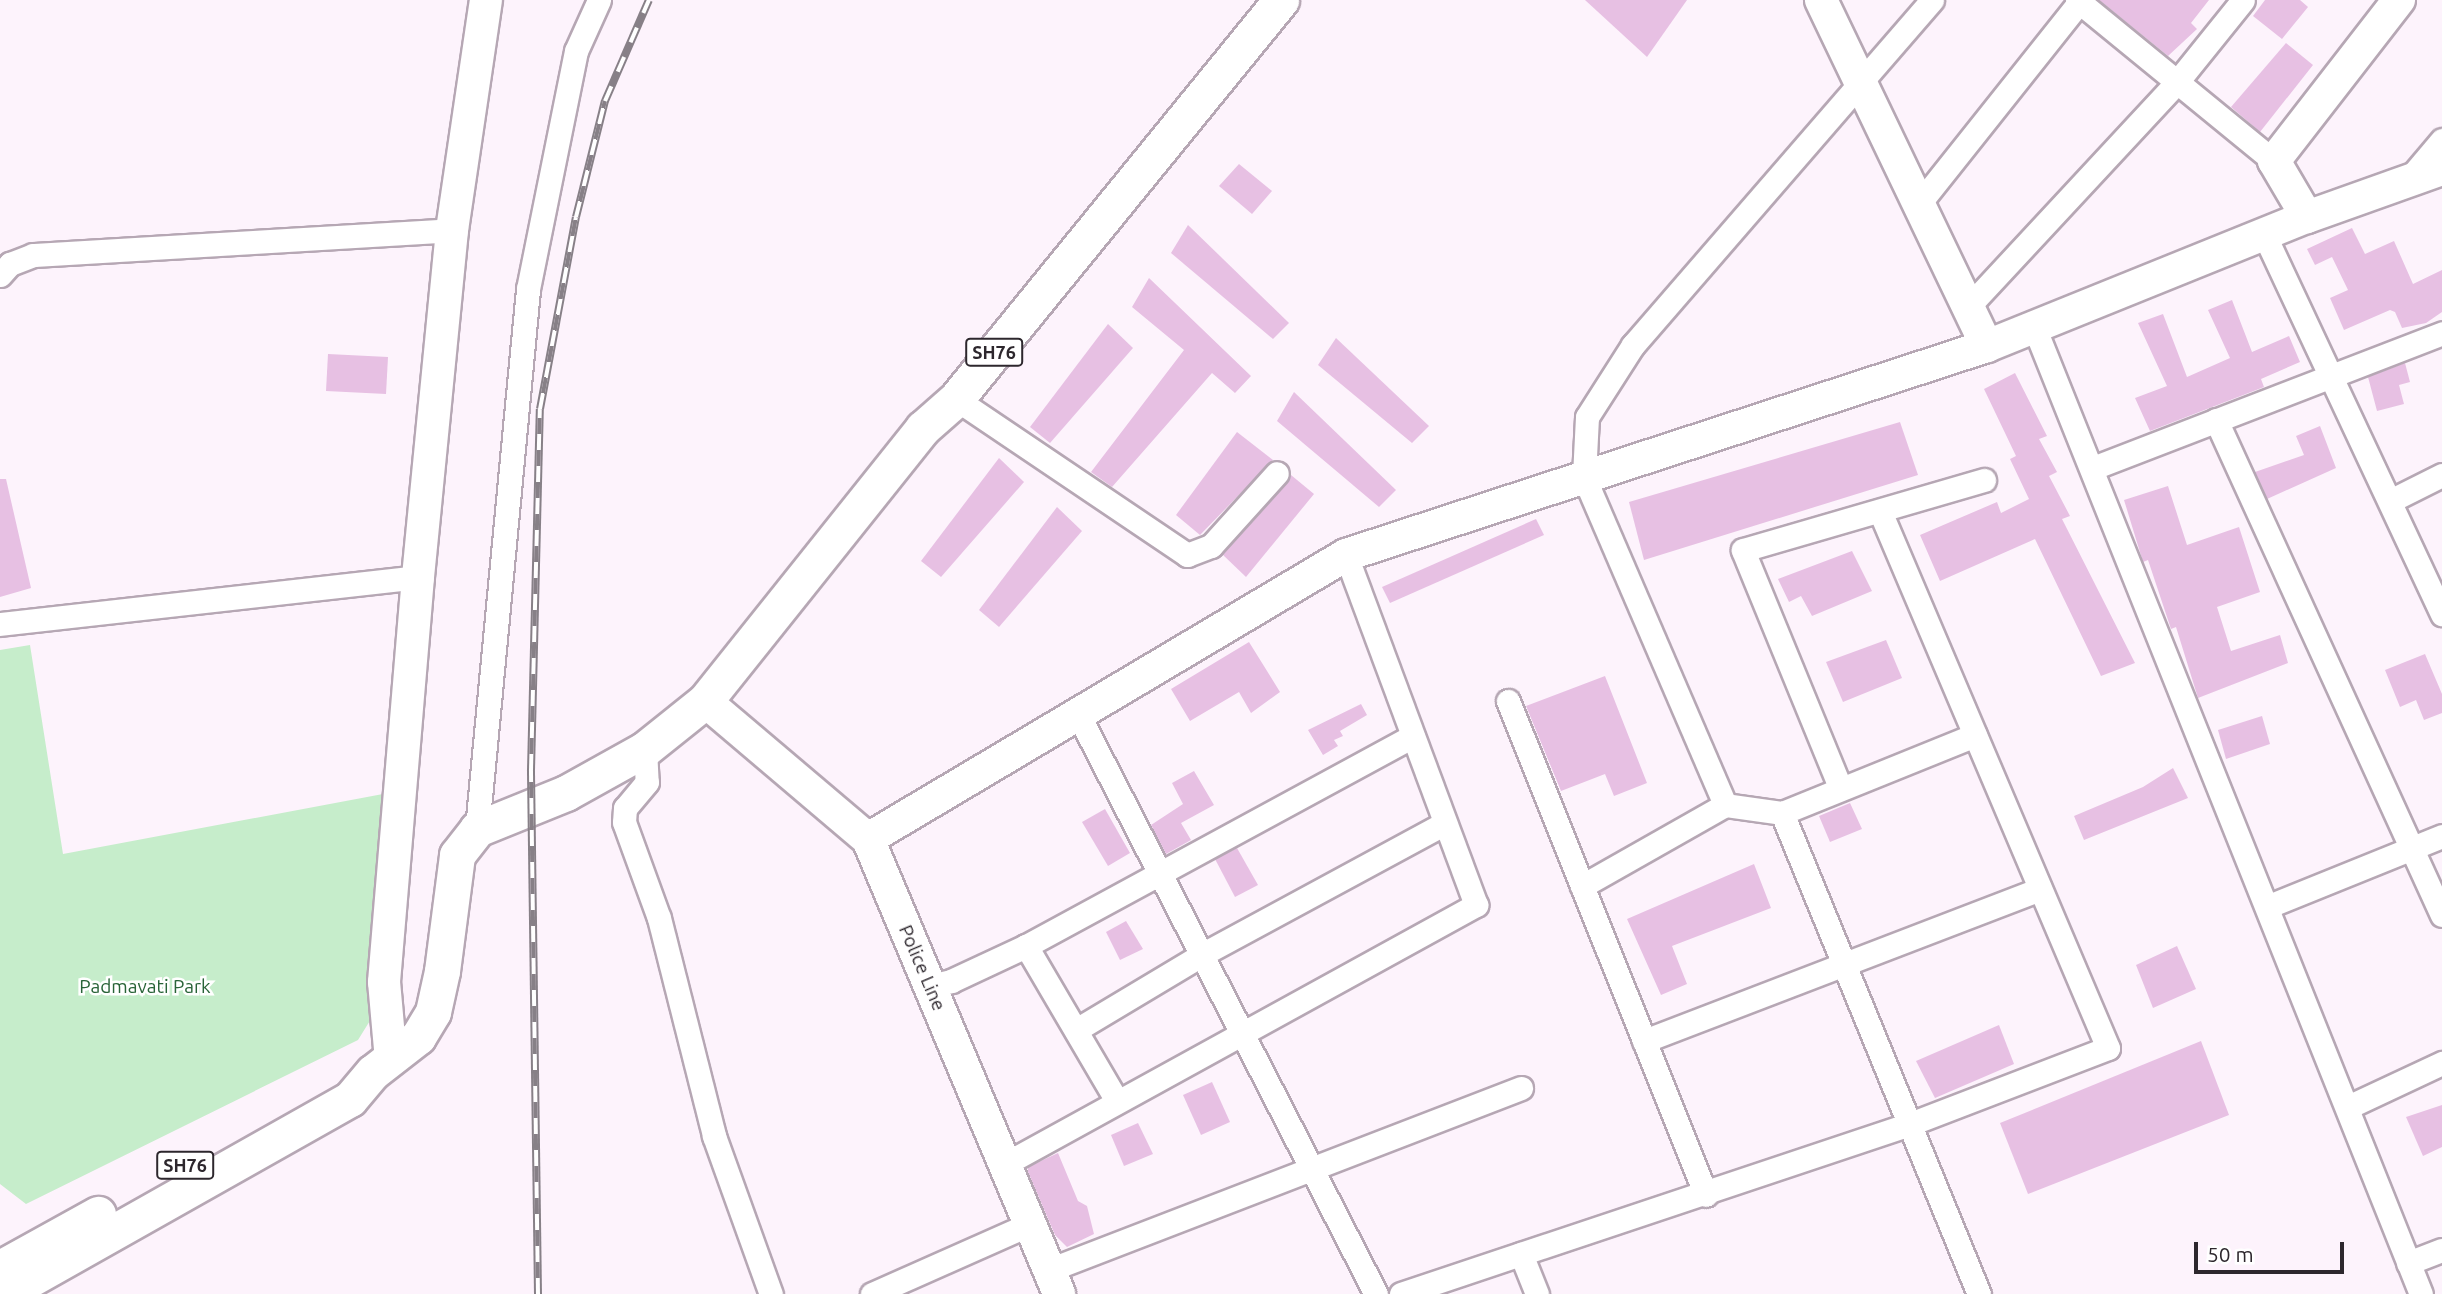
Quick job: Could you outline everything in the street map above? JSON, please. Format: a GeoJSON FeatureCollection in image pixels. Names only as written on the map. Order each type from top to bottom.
{"type":"FeatureCollection","features":[{"type":"Feature","properties":{"kind":"main road","name":"SH76"},"geometry":{"type":"LineString","coordinates":[[923,428],[933,395],[1250,0]]}},
{"type":"Feature","properties":{"kind":"main road","name":"SH76"},"geometry":{"type":"LineString","coordinates":[[4,1294],[350,1099],[382,1066],[418,1037],[433,1012],[457,855],[477,829],[566,793],[645,749],[705,701],[923,428],[956,399],[1281,0]]}},
{"type":"Feature","properties":{"kind":"main road","name":"SH76"},"geometry":{"type":"LineString","coordinates":[[0,1268],[341,1078],[382,1066]]}},
{"type":"Feature","properties":{"kind":"street"},"geometry":{"type":"LineString","coordinates":[[382,1066],[384,982],[418,577],[452,230],[486,0]]}},
{"type":"Feature","properties":{"kind":"street"},"geometry":{"type":"LineString","coordinates":[[477,829],[528,289],[576,51],[598,0]]}},
{"type":"Feature","properties":{"kind":"street"},"geometry":{"type":"LineString","coordinates":[[1821,0],[1987,346]]}},
{"type":"Feature","properties":{"kind":"street"},"geometry":{"type":"LineString","coordinates":[[1725,805],[1584,477],[1587,417],[1633,345],[1861,87],[1932,0]]}},
{"type":"Feature","properties":{"kind":"street"},"geometry":{"type":"LineString","coordinates":[[1968,307],[2177,82],[2242,0]]}},
{"type":"Feature","properties":{"kind":"street"},"geometry":{"type":"LineString","coordinates":[[2274,161],[2399,0]]}},
{"type":"Feature","properties":{"kind":"street"},"geometry":{"type":"LineString","coordinates":[[1918,205],[2079,1],[2274,161],[2306,217]]}},
{"type":"Feature","properties":{"kind":"street"},"geometry":{"type":"LineString","coordinates":[[2409,179],[2442,140]]}},
{"type":"Feature","properties":{"kind":"street"},"geometry":{"type":"LineString","coordinates":[[868,839],[1346,555],[1987,346],[2035,329],[2306,217],[2442,169]]}},
{"type":"Feature","properties":{"kind":"street"},"geometry":{"type":"LineString","coordinates":[[0,275],[10,264],[33,255],[452,230]]}},
{"type":"Feature","properties":{"kind":"street"},"geometry":{"type":"LineString","coordinates":[[2264,234],[2333,375],[2442,614]]}},
{"type":"Feature","properties":{"kind":"street"},"geometry":{"type":"LineString","coordinates":[[2035,329],[2269,906],[2421,1294]]}},
{"type":"Feature","properties":{"kind":"street"},"geometry":{"type":"LineString","coordinates":[[2093,468],[2442,333]]}},
{"type":"Feature","properties":{"kind":"street"},"geometry":{"type":"LineString","coordinates":[[956,399],[1187,555],[1211,546],[1277,472]]}},
{"type":"Feature","properties":{"kind":"street"},"geometry":{"type":"LineString","coordinates":[[2216,420],[2442,915]]}},
{"type":"Feature","properties":{"kind":"street"},"geometry":{"type":"LineString","coordinates":[[2390,501],[2442,475]]}},
{"type":"Feature","properties":{"kind":"street"},"geometry":{"type":"LineString","coordinates":[[1840,787],[1743,550],[1984,480]]}},
{"type":"Feature","properties":{"kind":"street"},"geometry":{"type":"LineString","coordinates":[[1401,1294],[1706,1195],[1910,1124],[2108,1048],[1880,511]]}},
{"type":"Feature","properties":{"kind":"street"},"geometry":{"type":"LineString","coordinates":[[1005,1164],[1476,905],[1346,555]]}},
{"type":"Feature","properties":{"kind":"street"},"geometry":{"type":"LineString","coordinates":[[0,624],[418,577]]}},
{"type":"Feature","properties":{"kind":"street","name":"Police Line"},"geometry":{"type":"LineString","coordinates":[[705,701],[868,839],[1054,1282]]}},
{"type":"Feature","properties":{"kind":"street"},"geometry":{"type":"LineString","coordinates":[[1508,701],[1706,1195]]}},
{"type":"Feature","properties":{"kind":"street"},"geometry":{"type":"LineString","coordinates":[[1078,714],[1376,1294]]}},
{"type":"Feature","properties":{"kind":"street"},"geometry":{"type":"LineString","coordinates":[[1582,886],[1725,805],[1782,813],[1975,734]]}},
{"type":"Feature","properties":{"kind":"street"},"geometry":{"type":"LineString","coordinates":[[930,986],[951,981],[1026,946],[1413,736]]}},
{"type":"Feature","properties":{"kind":"street"},"geometry":{"type":"LineString","coordinates":[[645,749],[647,782],[625,808],[624,822],[659,918],[714,1136],[771,1294]]}},
{"type":"Feature","properties":{"kind":"street"},"geometry":{"type":"LineString","coordinates":[[1782,813],[1979,1294]]}},
{"type":"Feature","properties":{"kind":"street"},"geometry":{"type":"LineString","coordinates":[[1076,1030],[1203,954],[1445,823]]}},
{"type":"Feature","properties":{"kind":"street"},"geometry":{"type":"LineString","coordinates":[[2269,906],[2442,836]]}},
{"type":"Feature","properties":{"kind":"street"},"geometry":{"type":"LineString","coordinates":[[1644,1041],[2040,889]]}},
{"type":"Feature","properties":{"kind":"street"},"geometry":{"type":"LineString","coordinates":[[1026,946],[1118,1101]]}},
{"type":"Feature","properties":{"kind":"street"},"geometry":{"type":"LineString","coordinates":[[2348,1107],[2442,1063]]}},
{"type":"Feature","properties":{"kind":"street"},"geometry":{"type":"LineString","coordinates":[[1054,1282],[1312,1168],[1521,1088]]}},
{"type":"Feature","properties":{"kind":"street"},"geometry":{"type":"LineString","coordinates":[[872,1294],[1030,1224]]}},
{"type":"Feature","properties":{"kind":"street"},"geometry":{"type":"LineString","coordinates":[[2408,1263],[2442,1250]]}},
{"type":"Feature","properties":{"kind":"street"},"geometry":{"type":"LineString","coordinates":[[1521,1254],[1537,1294]]}},
{"type":"Feature","properties":{"kind":"green space","name":"Padmavati Park"},"geometry":{"type":"Polygon","coordinates":[[[30,645],[63,854],[383,794],[389,990],[358,1040],[26,1204],[0,1184],[0,650],[30,645]]]}},
{"type":"Feature","properties":{"kind":"building"},"geometry":{"type":"Polygon","coordinates":[[[1585,0],[1687,0],[1647,57],[1585,0]]]}},
{"type":"Feature","properties":{"kind":"building"},"geometry":{"type":"Polygon","coordinates":[[[2099,0],[2209,0],[2191,23],[2197,29],[2168,56],[2099,0]]]}},
{"type":"Feature","properties":{"kind":"building"},"geometry":{"type":"Polygon","coordinates":[[[2265,0],[2300,0],[2308,7],[2282,39],[2253,16],[2265,0]]]}},
{"type":"Feature","properties":{"kind":"building"},"geometry":{"type":"Polygon","coordinates":[[[2286,43],[2313,65],[2260,132],[2231,107],[2286,43]]]}},
{"type":"Feature","properties":{"kind":"building"},"geometry":{"type":"Polygon","coordinates":[[[1239,164],[1272,191],[1252,214],[1219,186],[1239,164]]]}},
{"type":"Feature","properties":{"kind":"building"},"geometry":{"type":"Polygon","coordinates":[[[1188,225],[1289,323],[1273,339],[1171,253],[1188,225]]]}},
{"type":"Feature","properties":{"kind":"building"},"geometry":{"type":"Polygon","coordinates":[[[2352,228],[2365,254],[2394,241],[2413,284],[2442,270],[2442,312],[2426,323],[2402,328],[2395,312],[2390,310],[2344,330],[2330,298],[2348,290],[2332,257],[2315,265],[2307,249],[2352,228]]]}},
{"type":"Feature","properties":{"kind":"building"},"geometry":{"type":"Polygon","coordinates":[[[1149,278],[1251,376],[1235,393],[1212,373],[1112,487],[1091,472],[1184,350],[1132,307],[1149,278]]]}},
{"type":"Feature","properties":{"kind":"building"},"geometry":{"type":"Polygon","coordinates":[[[2232,300],[2252,352],[2289,336],[2300,362],[2261,379],[2264,387],[2150,431],[2135,398],[2167,386],[2138,323],[2163,314],[2187,377],[2230,358],[2208,310],[2232,300]]]}},
{"type":"Feature","properties":{"kind":"building"},"geometry":{"type":"Polygon","coordinates":[[[1108,324],[1133,348],[1050,443],[1030,427],[1108,324]]]}},
{"type":"Feature","properties":{"kind":"building"},"geometry":{"type":"Polygon","coordinates":[[[1336,338],[1429,426],[1412,443],[1318,365],[1336,338]]]}},
{"type":"Feature","properties":{"kind":"building"},"geometry":{"type":"Polygon","coordinates":[[[328,354],[388,357],[386,394],[326,391],[328,354]]]}},
{"type":"Feature","properties":{"kind":"building"},"geometry":{"type":"Polygon","coordinates":[[[2405,363],[2410,382],[2399,385],[2404,404],[2377,411],[2368,377],[2405,363]]]}},
{"type":"Feature","properties":{"kind":"building"},"geometry":{"type":"Polygon","coordinates":[[[2015,373],[2047,436],[2039,439],[2057,472],[2049,476],[2070,516],[2062,519],[2135,663],[2101,676],[2035,539],[1940,581],[1920,535],[1997,502],[2001,513],[2029,499],[2010,459],[2016,456],[1984,389],[2015,373]]]}},
{"type":"Feature","properties":{"kind":"building"},"geometry":{"type":"Polygon","coordinates":[[[1294,392],[1396,490],[1379,507],[1277,421],[1294,392]]]}},
{"type":"Feature","properties":{"kind":"building"},"geometry":{"type":"Polygon","coordinates":[[[1900,422],[1918,475],[1644,560],[1629,502],[1900,422]]]}},
{"type":"Feature","properties":{"kind":"building"},"geometry":{"type":"Polygon","coordinates":[[[2320,426],[2336,468],[2267,499],[2255,472],[2304,455],[2296,436],[2320,426]]]}},
{"type":"Feature","properties":{"kind":"building"},"geometry":{"type":"Polygon","coordinates":[[[1237,432],[1273,460],[1200,535],[1176,515],[1237,432]]]}},
{"type":"Feature","properties":{"kind":"building"},"geometry":{"type":"Polygon","coordinates":[[[999,458],[1024,482],[941,577],[921,561],[999,458]]]}},
{"type":"Feature","properties":{"kind":"building"},"geometry":{"type":"Polygon","coordinates":[[[1291,475],[1314,494],[1246,577],[1222,554],[1291,475]]]}},
{"type":"Feature","properties":{"kind":"building"},"geometry":{"type":"Polygon","coordinates":[[[0,479],[6,479],[31,588],[0,597],[0,479]]]}},
{"type":"Feature","properties":{"kind":"building"},"geometry":{"type":"Polygon","coordinates":[[[2168,486],[2187,545],[2239,527],[2260,592],[2217,607],[2231,651],[2280,635],[2288,663],[2198,698],[2176,627],[2171,629],[2148,560],[2143,562],[2124,500],[2168,486]]]}},
{"type":"Feature","properties":{"kind":"building"},"geometry":{"type":"Polygon","coordinates":[[[1057,507],[1082,531],[999,627],[979,610],[1057,507]]]}},
{"type":"Feature","properties":{"kind":"building"},"geometry":{"type":"Polygon","coordinates":[[[1536,519],[1544,535],[1390,603],[1382,587],[1536,519]]]}},
{"type":"Feature","properties":{"kind":"building"},"geometry":{"type":"Polygon","coordinates":[[[1852,551],[1872,591],[1812,616],[1801,596],[1789,602],[1778,579],[1852,551]]]}},
{"type":"Feature","properties":{"kind":"building"},"geometry":{"type":"Polygon","coordinates":[[[1886,640],[1902,678],[1843,702],[1826,662],[1886,640]]]}},
{"type":"Feature","properties":{"kind":"building"},"geometry":{"type":"Polygon","coordinates":[[[1249,642],[1280,692],[1251,713],[1239,692],[1190,721],[1171,689],[1249,642]]]}},
{"type":"Feature","properties":{"kind":"building"},"geometry":{"type":"Polygon","coordinates":[[[2425,654],[2442,694],[2442,713],[2424,720],[2416,700],[2400,707],[2385,670],[2425,654]]]}},
{"type":"Feature","properties":{"kind":"building"},"geometry":{"type":"Polygon","coordinates":[[[1605,676],[1647,783],[1614,796],[1605,774],[1561,791],[1526,706],[1605,676]]]}},
{"type":"Feature","properties":{"kind":"building"},"geometry":{"type":"Polygon","coordinates":[[[1361,704],[1367,715],[1340,731],[1343,736],[1334,740],[1338,746],[1323,755],[1308,730],[1361,704]]]}},
{"type":"Feature","properties":{"kind":"building"},"geometry":{"type":"Polygon","coordinates":[[[2262,716],[2270,744],[2226,759],[2218,730],[2262,716]]]}},
{"type":"Feature","properties":{"kind":"building"},"geometry":{"type":"Polygon","coordinates":[[[2173,768],[2188,798],[2084,840],[2074,816],[2143,787],[2173,768]]]}},
{"type":"Feature","properties":{"kind":"building"},"geometry":{"type":"Polygon","coordinates":[[[1194,771],[1214,805],[1181,823],[1191,840],[1166,854],[1151,825],[1183,804],[1172,783],[1194,771]]]}},
{"type":"Feature","properties":{"kind":"building"},"geometry":{"type":"Polygon","coordinates":[[[1850,803],[1862,829],[1830,842],[1819,816],[1850,803]]]}},
{"type":"Feature","properties":{"kind":"building"},"geometry":{"type":"Polygon","coordinates":[[[1105,809],[1130,853],[1108,866],[1082,822],[1105,809]]]}},
{"type":"Feature","properties":{"kind":"building"},"geometry":{"type":"Polygon","coordinates":[[[1237,848],[1258,885],[1235,897],[1215,859],[1237,848]]]}},
{"type":"Feature","properties":{"kind":"building"},"geometry":{"type":"Polygon","coordinates":[[[1754,864],[1771,908],[1672,946],[1687,984],[1661,995],[1627,919],[1754,864]]]}},
{"type":"Feature","properties":{"kind":"building"},"geometry":{"type":"Polygon","coordinates":[[[1126,921],[1143,949],[1120,960],[1106,932],[1126,921]]]}},
{"type":"Feature","properties":{"kind":"building"},"geometry":{"type":"Polygon","coordinates":[[[2177,946],[2196,989],[2153,1008],[2136,965],[2177,946]]]}},
{"type":"Feature","properties":{"kind":"building"},"geometry":{"type":"Polygon","coordinates":[[[1999,1025],[2014,1064],[1935,1098],[1916,1061],[1999,1025]]]}},
{"type":"Feature","properties":{"kind":"building"},"geometry":{"type":"Polygon","coordinates":[[[2201,1041],[2229,1115],[2028,1194],[2000,1123],[2201,1041]]]}},
{"type":"Feature","properties":{"kind":"building"},"geometry":{"type":"Polygon","coordinates":[[[1212,1082],[1230,1122],[1201,1135],[1183,1095],[1212,1082]]]}},
{"type":"Feature","properties":{"kind":"building"},"geometry":{"type":"Polygon","coordinates":[[[2442,1105],[2442,1147],[2423,1156],[2406,1117],[2442,1105]]]}},
{"type":"Feature","properties":{"kind":"building"},"geometry":{"type":"Polygon","coordinates":[[[1138,1123],[1153,1154],[1124,1166],[1111,1135],[1138,1123]]]}},
{"type":"Feature","properties":{"kind":"building"},"geometry":{"type":"Polygon","coordinates":[[[1058,1153],[1078,1201],[1087,1206],[1094,1234],[1067,1247],[1055,1235],[1028,1172],[1028,1167],[1058,1153]]]}},
{"type":"Feature","properties":{"kind":"railway"},"geometry":{"type":"LineString","coordinates":[[538,1294],[531,770],[540,409],[576,217],[605,101],[649,0]]}}]}
